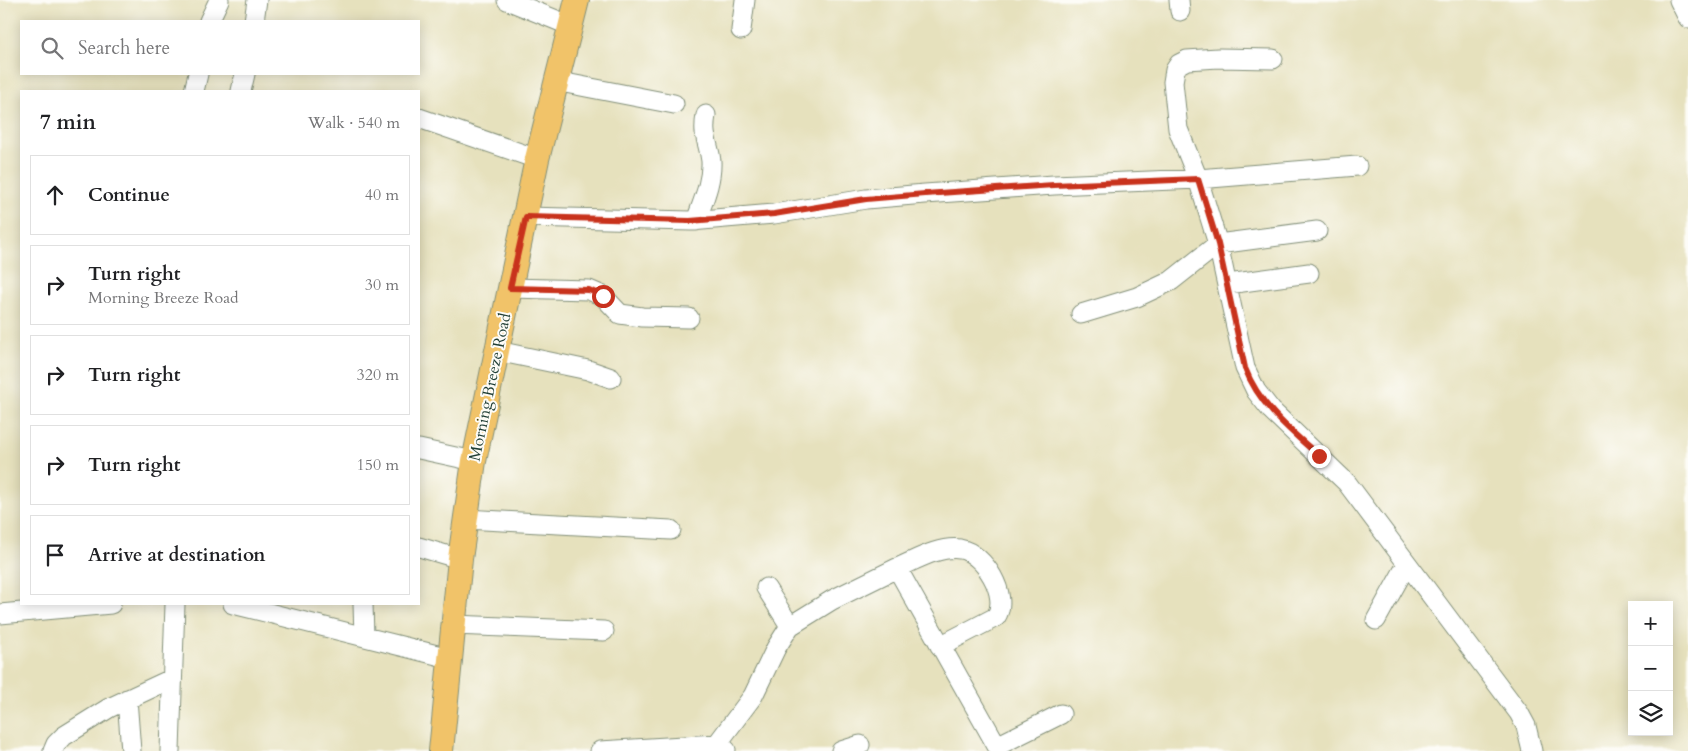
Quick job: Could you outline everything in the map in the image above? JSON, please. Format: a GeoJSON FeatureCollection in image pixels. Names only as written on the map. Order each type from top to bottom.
{"type":"FeatureCollection","features":[{"type":"Feature","properties":{"kind":"main road","name":"Morning Breeze Road"},"geometry":{"type":"LineString","coordinates":[[441,751],[464,519],[474,461],[537,159],[555,81],[577,0]]}},
{"type":"Feature","properties":{"kind":"street"},"geometry":{"type":"LineString","coordinates":[[209,20],[219,0]]}},
{"type":"Feature","properties":{"kind":"street"},"geometry":{"type":"LineString","coordinates":[[254,20],[257,0]]}},
{"type":"Feature","properties":{"kind":"street"},"geometry":{"type":"LineString","coordinates":[[507,0],[571,26]]}},
{"type":"Feature","properties":{"kind":"street"},"geometry":{"type":"LineString","coordinates":[[741,30],[745,0]]}},
{"type":"Feature","properties":{"kind":"street"},"geometry":{"type":"LineString","coordinates":[[1679,0],[1688,18]]}},
{"type":"Feature","properties":{"kind":"street"},"geometry":{"type":"LineString","coordinates":[[1272,58],[1196,58],[1179,64],[1175,70],[1174,96],[1178,129],[1198,179],[1218,244],[1245,368],[1256,391],[1271,410],[1347,483],[1519,713],[1526,726],[1532,751]]}},
{"type":"Feature","properties":{"kind":"street"},"geometry":{"type":"LineString","coordinates":[[194,90],[198,75]]}},
{"type":"Feature","properties":{"kind":"street"},"geometry":{"type":"LineString","coordinates":[[241,90],[245,75]]}},
{"type":"Feature","properties":{"kind":"street"},"geometry":{"type":"LineString","coordinates":[[555,81],[674,104]]}},
{"type":"Feature","properties":{"kind":"street"},"geometry":{"type":"LineString","coordinates":[[696,221],[711,172],[711,159],[704,135],[706,115]]}},
{"type":"Feature","properties":{"kind":"street"},"geometry":{"type":"LineString","coordinates":[[420,118],[537,159]]}},
{"type":"Feature","properties":{"kind":"street"},"geometry":{"type":"LineString","coordinates":[[526,217],[696,221],[774,214],[866,199],[925,194],[1054,185],[1198,179],[1357,166]]}},
{"type":"Feature","properties":{"kind":"street"},"geometry":{"type":"LineString","coordinates":[[1082,314],[1137,297],[1171,281],[1218,244],[1317,231]]}},
{"type":"Feature","properties":{"kind":"street"},"geometry":{"type":"LineString","coordinates":[[1228,284],[1309,273]]}},
{"type":"Feature","properties":{"kind":"street"},"geometry":{"type":"LineString","coordinates":[[510,288],[589,290],[603,296],[620,314],[642,317],[689,318]]}},
{"type":"Feature","properties":{"kind":"street"},"geometry":{"type":"LineString","coordinates":[[497,350],[588,370],[611,378]]}},
{"type":"Feature","properties":{"kind":"street"},"geometry":{"type":"LineString","coordinates":[[420,449],[474,461]]}},
{"type":"Feature","properties":{"kind":"street"},"geometry":{"type":"LineString","coordinates":[[464,519],[671,530]]}},
{"type":"Feature","properties":{"kind":"street"},"geometry":{"type":"LineString","coordinates":[[420,548],[460,559]]}},
{"type":"Feature","properties":{"kind":"street"},"geometry":{"type":"LineString","coordinates":[[600,751],[723,748],[753,696],[776,648],[790,626],[832,600],[897,568],[941,551],[960,549],[977,558],[994,581],[1001,600],[1002,609],[996,617],[940,646]]}},
{"type":"Feature","properties":{"kind":"street"},"geometry":{"type":"LineString","coordinates":[[1376,620],[1407,564]]}},
{"type":"Feature","properties":{"kind":"street"},"geometry":{"type":"LineString","coordinates":[[897,568],[940,646],[991,748],[1061,714]]}},
{"type":"Feature","properties":{"kind":"street"},"geometry":{"type":"LineString","coordinates":[[766,588],[790,626]]}},
{"type":"Feature","properties":{"kind":"street"},"geometry":{"type":"LineString","coordinates":[[0,614],[100,605]]}},
{"type":"Feature","properties":{"kind":"street"},"geometry":{"type":"LineString","coordinates":[[170,751],[175,605]]}},
{"type":"Feature","properties":{"kind":"street"},"geometry":{"type":"LineString","coordinates":[[237,605],[449,658]]}},
{"type":"Feature","properties":{"kind":"street"},"geometry":{"type":"LineString","coordinates":[[363,605],[364,636]]}},
{"type":"Feature","properties":{"kind":"street"},"geometry":{"type":"LineString","coordinates":[[453,625],[604,631]]}},
{"type":"Feature","properties":{"kind":"street"},"geometry":{"type":"LineString","coordinates":[[53,751],[56,744],[64,736],[126,699],[171,679]]}},
{"type":"Feature","properties":{"kind":"street"},"geometry":{"type":"LineString","coordinates":[[126,699],[131,751]]}},
{"type":"Feature","properties":{"kind":"street"},"geometry":{"type":"LineString","coordinates":[[841,751],[860,745]]}},
{"type":"Feature","properties":{"kind":"route"},"geometry":{"type":"LineString","coordinates":[[603,296],[589,290],[510,288],[526,217],[690,221],[774,214],[839,205],[866,199],[925,194],[1054,185],[1198,179],[1225,271],[1245,368],[1250,382],[1271,410],[1319,456]]}}]}
